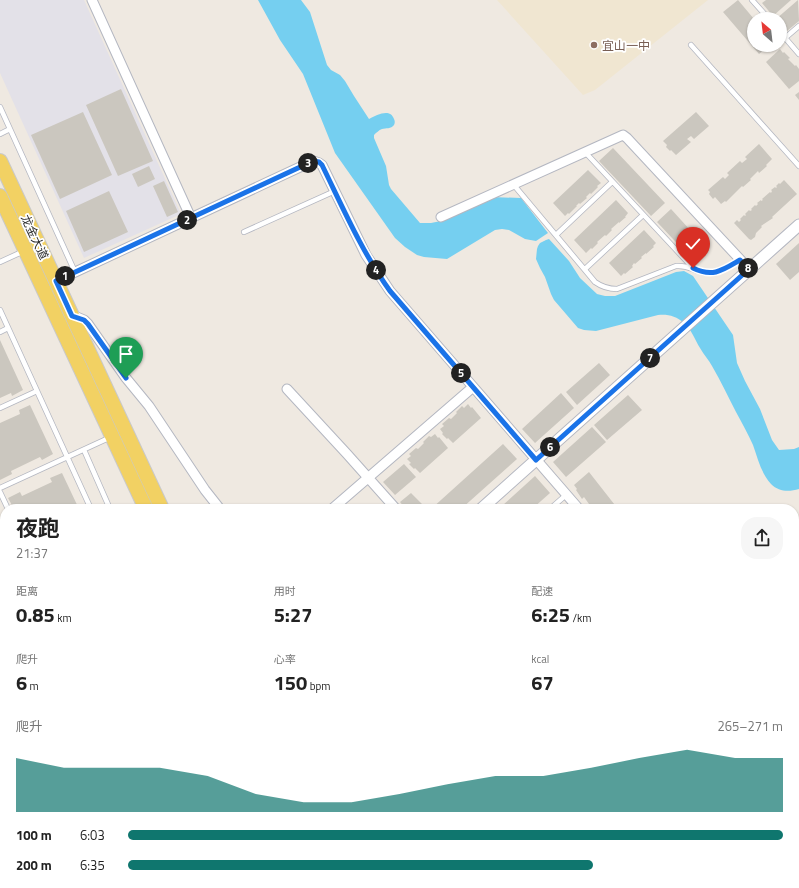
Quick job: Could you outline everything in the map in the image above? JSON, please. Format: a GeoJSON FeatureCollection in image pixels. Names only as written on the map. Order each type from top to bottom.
{"type":"FeatureCollection","features":[{"type":"Feature","properties":{"kind":"main road","name":"龙金大道"},"geometry":{"type":"LineString","coordinates":[[0,161],[160,504]]}},
{"type":"Feature","properties":{"kind":"main road","name":"龙金大道"},"geometry":{"type":"LineString","coordinates":[[0,196],[144,504]]}},
{"type":"Feature","properties":{"kind":"street"},"geometry":{"type":"LineString","coordinates":[[92,0],[191,218]]}},
{"type":"Feature","properties":{"kind":"street"},"geometry":{"type":"LineString","coordinates":[[441,217],[623,135],[749,269]]}},
{"type":"Feature","properties":{"kind":"street"},"geometry":{"type":"LineString","coordinates":[[56,281],[313,161],[319,162],[322,165],[366,255],[382,279],[401,304],[574,504]]}},
{"type":"Feature","properties":{"kind":"street"},"geometry":{"type":"LineString","coordinates":[[487,504],[799,225]]}},
{"type":"Feature","properties":{"kind":"street"},"geometry":{"type":"LineString","coordinates":[[72,316],[84,320],[88,324],[126,378],[149,406],[205,490],[216,504]]}},
{"type":"Feature","properties":{"kind":"street"},"geometry":{"type":"LineString","coordinates":[[338,504],[473,387]]}},
{"type":"Feature","properties":{"kind":"street"},"geometry":{"type":"LineString","coordinates":[[287,389],[391,504]]}},
{"type":"Feature","properties":{"kind":"lane"},"geometry":{"type":"LineString","coordinates":[[752,0],[763,12]]}},
{"type":"Feature","properties":{"kind":"lane"},"geometry":{"type":"LineString","coordinates":[[787,36],[799,26]]}},
{"type":"Feature","properties":{"kind":"lane"},"geometry":{"type":"LineString","coordinates":[[787,40],[799,54]]}},
{"type":"Feature","properties":{"kind":"lane"},"geometry":{"type":"LineString","coordinates":[[691,45],[799,166]]}},
{"type":"Feature","properties":{"kind":"lane"},"geometry":{"type":"LineString","coordinates":[[0,107],[75,272]]}},
{"type":"Feature","properties":{"kind":"lane"},"geometry":{"type":"LineString","coordinates":[[0,134],[10,130]]}},
{"type":"Feature","properties":{"kind":"lane"},"geometry":{"type":"LineString","coordinates":[[585,152],[693,268]]}},
{"type":"Feature","properties":{"kind":"lane"},"geometry":{"type":"LineString","coordinates":[[556,235],[612,182]]}},
{"type":"Feature","properties":{"kind":"lane"},"geometry":{"type":"LineString","coordinates":[[513,184],[595,282],[602,287],[616,289],[676,266],[685,266],[704,272],[720,272],[740,260]]}},
{"type":"Feature","properties":{"kind":"lane"},"geometry":{"type":"LineString","coordinates":[[244,232],[335,191]]}},
{"type":"Feature","properties":{"kind":"lane"},"geometry":{"type":"LineString","coordinates":[[585,269],[643,215]]}},
{"type":"Feature","properties":{"kind":"lane"},"geometry":{"type":"LineString","coordinates":[[0,262],[25,250]]}},
{"type":"Feature","properties":{"kind":"lane"},"geometry":{"type":"LineString","coordinates":[[0,310],[89,504]]}},
{"type":"Feature","properties":{"kind":"lane"},"geometry":{"type":"LineString","coordinates":[[0,332],[8,328]]}},
{"type":"Feature","properties":{"kind":"lane"},"geometry":{"type":"LineString","coordinates":[[0,408],[37,391]]}},
{"type":"Feature","properties":{"kind":"lane"},"geometry":{"type":"LineString","coordinates":[[0,488],[112,437]]}},
{"type":"Feature","properties":{"kind":"lane"},"geometry":{"type":"LineString","coordinates":[[84,450],[108,504]]}},
{"type":"Feature","properties":{"kind":"lane"},"geometry":{"type":"LineString","coordinates":[[0,492],[6,504]]}},
{"type":"Feature","properties":{"kind":"lane"},"geometry":{"type":"LineString","coordinates":[[556,504],[566,495]]}},
{"type":"Feature","properties":{"kind":"shaded area"},"geometry":{"type":"Polygon","coordinates":[[[0,0],[84,0],[181,214],[84,258],[0,73],[0,0]]]}},
{"type":"Feature","properties":{"kind":"shaded area","name":"宜山一中"},"geometry":{"type":"Polygon","coordinates":[[[497,0],[708,0],[595,90],[583,95],[497,0]]]}},
{"type":"Feature","properties":{"kind":"water"},"geometry":{"type":"Polygon","coordinates":[[[258,0],[301,0],[310,12],[327,65],[345,81],[369,119],[386,113],[390,114],[395,120],[393,126],[380,130],[374,135],[374,138],[386,166],[391,189],[420,223],[441,221],[491,197],[521,198],[548,233],[536,241],[525,239],[509,230],[495,230],[447,259],[417,255],[405,247],[395,238],[335,153],[303,74],[280,40],[258,0]]]}},
{"type":"Feature","properties":{"kind":"water"},"geometry":{"type":"Polygon","coordinates":[[[549,239],[569,261],[580,278],[597,294],[615,296],[676,272],[684,271],[693,276],[733,335],[737,363],[760,409],[772,440],[779,450],[794,449],[799,447],[799,489],[788,491],[777,489],[768,480],[760,466],[753,445],[711,364],[687,326],[681,321],[672,316],[658,315],[596,331],[578,328],[554,300],[536,259],[538,246],[540,243],[549,239]]]}},
{"type":"Feature","properties":{"kind":"building"},"geometry":{"type":"Polygon","coordinates":[[[738,0],[748,12],[747,40],[723,12],[738,0]]]}},
{"type":"Feature","properties":{"kind":"building"},"geometry":{"type":"Polygon","coordinates":[[[766,0],[791,0],[778,12],[770,12],[762,3],[766,0]]]}},
{"type":"Feature","properties":{"kind":"building"},"geometry":{"type":"Polygon","coordinates":[[[798,0],[799,21],[787,31],[787,12],[784,12],[798,0]]]}},
{"type":"Feature","properties":{"kind":"building"},"geometry":{"type":"Polygon","coordinates":[[[777,52],[784,52],[790,58],[788,59],[799,69],[799,81],[789,89],[766,62],[777,52]]]}},
{"type":"Feature","properties":{"kind":"building"},"geometry":{"type":"Polygon","coordinates":[[[121,89],[153,161],[118,176],[86,105],[121,89]]]}},
{"type":"Feature","properties":{"kind":"building"},"geometry":{"type":"Polygon","coordinates":[[[799,92],[799,100],[795,95],[799,92]]]}},
{"type":"Feature","properties":{"kind":"building"},"geometry":{"type":"Polygon","coordinates":[[[83,112],[112,175],[60,199],[31,135],[83,112]]]}},
{"type":"Feature","properties":{"kind":"building"},"geometry":{"type":"Polygon","coordinates":[[[696,112],[709,126],[694,139],[691,136],[687,139],[691,142],[676,155],[666,147],[667,145],[663,141],[696,112]]]}},
{"type":"Feature","properties":{"kind":"building"},"geometry":{"type":"Polygon","coordinates":[[[759,144],[772,159],[766,165],[767,166],[759,173],[758,171],[750,179],[751,180],[743,187],[742,186],[726,202],[725,201],[721,204],[715,197],[713,199],[708,190],[723,177],[725,179],[729,175],[727,173],[740,161],[742,163],[747,159],[745,157],[759,144]]]}},
{"type":"Feature","properties":{"kind":"building"},"geometry":{"type":"Polygon","coordinates":[[[613,148],[665,203],[651,216],[599,161],[613,148]]]}},
{"type":"Feature","properties":{"kind":"building"},"geometry":{"type":"Polygon","coordinates":[[[149,166],[155,179],[138,187],[132,174],[149,166]]]}},
{"type":"Feature","properties":{"kind":"building"},"geometry":{"type":"Polygon","coordinates":[[[588,170],[601,183],[591,194],[590,193],[586,197],[587,198],[565,216],[553,203],[588,170]]]}},
{"type":"Feature","properties":{"kind":"building"},"geometry":{"type":"Polygon","coordinates":[[[784,180],[797,194],[772,217],[773,218],[761,226],[762,227],[756,233],[755,237],[751,240],[749,239],[734,223],[737,220],[739,222],[749,210],[752,210],[751,209],[758,204],[757,203],[763,200],[762,199],[770,192],[771,193],[771,190],[775,187],[776,188],[779,183],[780,184],[784,180]]]}},
{"type":"Feature","properties":{"kind":"building"},"geometry":{"type":"Polygon","coordinates":[[[164,181],[178,212],[167,217],[153,186],[164,181]]]}},
{"type":"Feature","properties":{"kind":"building"},"geometry":{"type":"Polygon","coordinates":[[[109,191],[128,232],[84,252],[66,211],[109,191]]]}},
{"type":"Feature","properties":{"kind":"building"},"geometry":{"type":"Polygon","coordinates":[[[616,200],[628,213],[626,217],[586,253],[574,240],[616,200]]]}},
{"type":"Feature","properties":{"kind":"building"},"geometry":{"type":"Polygon","coordinates":[[[671,209],[701,242],[688,255],[657,222],[671,209]]]}},
{"type":"Feature","properties":{"kind":"building"},"geometry":{"type":"Polygon","coordinates":[[[644,230],[656,243],[653,246],[654,247],[621,276],[609,263],[644,230]]]}},
{"type":"Feature","properties":{"kind":"building"},"geometry":{"type":"Polygon","coordinates":[[[799,243],[799,272],[790,280],[776,264],[799,243]]]}},
{"type":"Feature","properties":{"kind":"building"},"geometry":{"type":"Polygon","coordinates":[[[0,340],[23,390],[12,396],[11,393],[0,398],[0,340]]]}},
{"type":"Feature","properties":{"kind":"building"},"geometry":{"type":"Polygon","coordinates":[[[599,363],[610,375],[577,405],[566,392],[599,363]]]}},
{"type":"Feature","properties":{"kind":"building"},"geometry":{"type":"Polygon","coordinates":[[[561,393],[574,408],[535,443],[522,429],[561,393]]]}},
{"type":"Feature","properties":{"kind":"building"},"geometry":{"type":"Polygon","coordinates":[[[628,395],[642,410],[607,440],[594,425],[628,395]]]}},
{"type":"Feature","properties":{"kind":"building"},"geometry":{"type":"Polygon","coordinates":[[[468,404],[481,418],[453,443],[442,434],[443,433],[440,429],[444,426],[442,424],[449,418],[451,419],[462,406],[464,408],[468,404]]]}},
{"type":"Feature","properties":{"kind":"building"},"geometry":{"type":"Polygon","coordinates":[[[30,405],[53,454],[42,460],[40,457],[11,471],[12,474],[0,480],[0,423],[20,414],[19,410],[30,405]]]}},
{"type":"Feature","properties":{"kind":"building"},"geometry":{"type":"Polygon","coordinates":[[[592,427],[606,442],[566,477],[553,462],[592,427]]]}},
{"type":"Feature","properties":{"kind":"building"},"geometry":{"type":"Polygon","coordinates":[[[435,434],[448,448],[420,473],[409,464],[411,463],[407,459],[411,456],[409,454],[416,448],[418,449],[429,436],[431,437],[435,434]]]}},
{"type":"Feature","properties":{"kind":"building"},"geometry":{"type":"Polygon","coordinates":[[[503,444],[517,459],[467,504],[437,504],[503,444]]]}},
{"type":"Feature","properties":{"kind":"building"},"geometry":{"type":"Polygon","coordinates":[[[404,464],[416,477],[395,495],[383,482],[404,464]]]}},
{"type":"Feature","properties":{"kind":"building"},"geometry":{"type":"Polygon","coordinates":[[[589,472],[614,504],[589,504],[584,497],[582,499],[574,485],[589,472]]]}},
{"type":"Feature","properties":{"kind":"building"},"geometry":{"type":"Polygon","coordinates":[[[62,473],[77,504],[11,504],[8,498],[20,492],[22,496],[52,482],[50,478],[62,473]]]}},
{"type":"Feature","properties":{"kind":"building"},"geometry":{"type":"Polygon","coordinates":[[[535,476],[550,493],[538,504],[504,504],[535,476]]]}},
{"type":"Feature","properties":{"kind":"building"},"geometry":{"type":"Polygon","coordinates":[[[411,493],[422,504],[402,504],[400,502],[411,493]]]}},
{"type":"Feature","properties":{"kind":"place","name":"宜山一中"},"geometry":{"type":"Point","coordinates":[594,45]}},
{"type":"Feature","properties":{"kind":"route"},"geometry":{"type":"LineString","coordinates":[[126,378],[88,324],[84,320],[72,316],[56,281],[313,161],[319,162],[322,165],[366,255],[390,291],[536,460],[749,269],[740,260],[720,272],[708,273],[693,268]]}}]}
